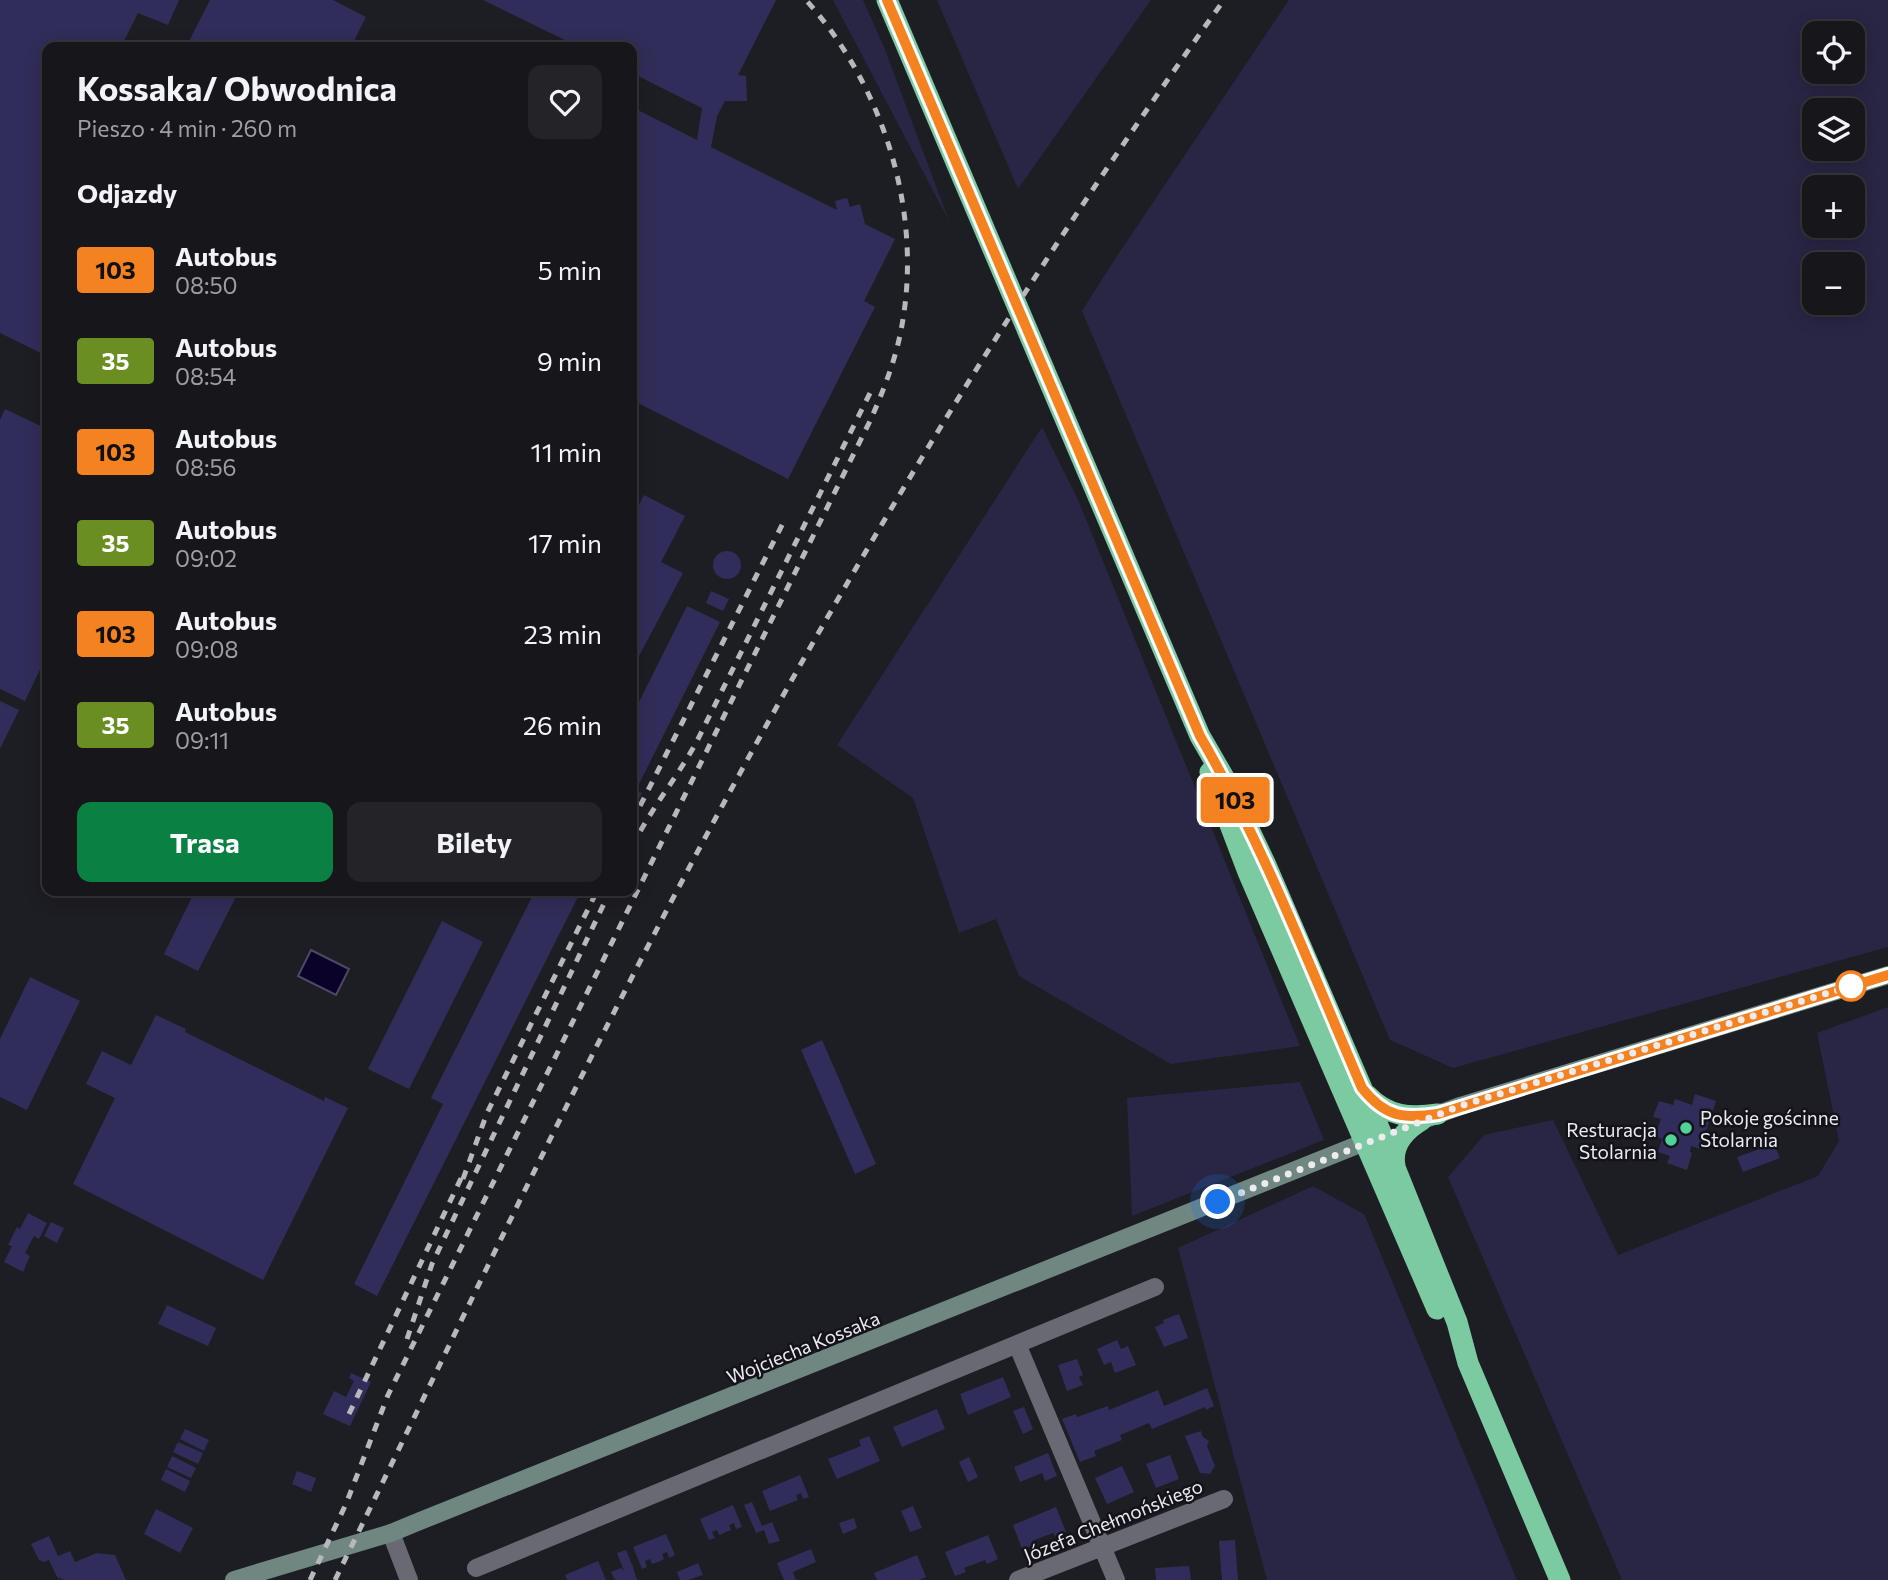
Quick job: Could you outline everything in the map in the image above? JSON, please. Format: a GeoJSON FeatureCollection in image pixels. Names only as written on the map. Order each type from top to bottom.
{"type":"FeatureCollection","features":[{"type":"Feature","properties":{"kind":"highway"},"geometry":{"type":"LineString","coordinates":[[887,0],[1200,736],[1218,797],[1373,1139],[1445,1326],[1468,1363]]}},
{"type":"Feature","properties":{"kind":"highway"},"geometry":{"type":"LineString","coordinates":[[1200,736],[1226,781],[1259,852],[1362,1088],[1373,1139],[1395,1168],[1457,1322],[1468,1363],[1560,1580]]}},
{"type":"Feature","properties":{"kind":"highway"},"geometry":{"type":"LineString","coordinates":[[1362,1088],[1391,1114],[1430,1117]]}},
{"type":"Feature","properties":{"kind":"highway"},"geometry":{"type":"LineString","coordinates":[[1395,1168],[1395,1150],[1399,1140],[1412,1126],[1430,1117]]}},
{"type":"Feature","properties":{"kind":"street","name":"Wojciecha Kossaka"},"geometry":{"type":"LineString","coordinates":[[234,1580],[391,1532],[1430,1117],[1888,975]]}},
{"type":"Feature","properties":{"kind":"street"},"geometry":{"type":"LineString","coordinates":[[477,1568],[1155,1287]]}},
{"type":"Feature","properties":{"kind":"street"},"geometry":{"type":"LineString","coordinates":[[1017,1344],[1116,1580]]}},
{"type":"Feature","properties":{"kind":"street","name":"Józefa Chełmońskiego"},"geometry":{"type":"LineString","coordinates":[[1017,1580],[1224,1499]]}},
{"type":"Feature","properties":{"kind":"street"},"geometry":{"type":"LineString","coordinates":[[391,1532],[410,1580]]}},
{"type":"Feature","properties":{"kind":"shaded area"},"geometry":{"type":"Polygon","coordinates":[[[833,0],[863,0],[884,47],[949,221],[833,0]]]}},
{"type":"Feature","properties":{"kind":"shaded area"},"geometry":{"type":"Polygon","coordinates":[[[937,0],[1151,0],[1018,189],[937,0]]]}},
{"type":"Feature","properties":{"kind":"shaded area"},"geometry":{"type":"Polygon","coordinates":[[[1289,0],[1888,0],[1888,947],[1453,1068],[1390,1040],[1082,311],[1289,0]]]}},
{"type":"Feature","properties":{"kind":"shaded area"},"geometry":{"type":"Polygon","coordinates":[[[1042,427],[1079,502],[1300,1046],[1171,1064],[1019,976],[996,919],[959,933],[913,798],[837,745],[1042,427]]]}},
{"type":"Feature","properties":{"kind":"shaded area"},"geometry":{"type":"Polygon","coordinates":[[[311,950],[349,969],[336,995],[298,976],[311,950]]]}},
{"type":"Feature","properties":{"kind":"shaded area"},"geometry":{"type":"Polygon","coordinates":[[[1888,1007],[1888,1580],[1622,1580],[1448,1177],[1484,1135],[1553,1120],[1618,1255],[1818,1176],[1839,1141],[1817,1033],[1888,1007]]]}},
{"type":"Feature","properties":{"kind":"shaded area"},"geometry":{"type":"Polygon","coordinates":[[[1300,1082],[1324,1140],[1132,1216],[1127,1098],[1300,1082]]]}},
{"type":"Feature","properties":{"kind":"shaded area"},"geometry":{"type":"Polygon","coordinates":[[[1313,1186],[1364,1214],[1517,1580],[1267,1580],[1178,1248],[1313,1186]]]}},
{"type":"Feature","properties":{"kind":"building"},"geometry":{"type":"Polygon","coordinates":[[[0,0],[179,0],[168,25],[138,13],[124,42],[42,42],[42,354],[0,333],[0,0]]]}},
{"type":"Feature","properties":{"kind":"building"},"geometry":{"type":"Polygon","coordinates":[[[210,0],[333,0],[366,17],[354,42],[189,42],[210,0]]]}},
{"type":"Feature","properties":{"kind":"building"},"geometry":{"type":"Polygon","coordinates":[[[483,0],[776,0],[738,75],[746,76],[747,101],[725,101],[717,116],[711,147],[837,210],[835,201],[847,198],[850,207],[860,204],[865,224],[895,239],[864,301],[875,307],[788,479],[637,403],[637,110],[697,140],[702,108],[637,76],[637,42],[569,42],[483,0]]]}},
{"type":"Feature","properties":{"kind":"building"},"geometry":{"type":"Polygon","coordinates":[[[5,409],[42,427],[42,665],[25,701],[0,689],[0,420],[5,409]]]}},
{"type":"Feature","properties":{"kind":"building"},"geometry":{"type":"Polygon","coordinates":[[[644,495],[685,516],[661,562],[683,573],[638,658],[637,658],[637,508],[644,495]]]}},
{"type":"Feature","properties":{"kind":"building"},"geometry":{"type":"Polygon","coordinates":[[[727,551],[737,555],[741,565],[737,575],[727,579],[717,575],[713,565],[717,555],[727,551]]]}},
{"type":"Feature","properties":{"kind":"building"},"geometry":{"type":"Polygon","coordinates":[[[711,591],[729,599],[723,611],[706,603],[711,591]]]}},
{"type":"Feature","properties":{"kind":"building"},"geometry":{"type":"Polygon","coordinates":[[[687,606],[720,622],[637,788],[637,706],[687,606]]]}},
{"type":"Feature","properties":{"kind":"building"},"geometry":{"type":"Polygon","coordinates":[[[0,701],[19,710],[0,749],[0,701]]]}},
{"type":"Feature","properties":{"kind":"building"},"geometry":{"type":"Polygon","coordinates":[[[637,790],[642,793],[637,803],[637,790]]]}},
{"type":"Feature","properties":{"kind":"building"},"geometry":{"type":"Polygon","coordinates":[[[193,896],[236,896],[198,971],[164,954],[193,896]]]}},
{"type":"Feature","properties":{"kind":"building"},"geometry":{"type":"Polygon","coordinates":[[[532,896],[578,896],[377,1296],[354,1284],[443,1104],[431,1098],[532,896]]]}},
{"type":"Feature","properties":{"kind":"building"},"geometry":{"type":"Polygon","coordinates":[[[442,921],[483,942],[409,1089],[368,1069],[442,921]]]}},
{"type":"Feature","properties":{"kind":"building"},"geometry":{"type":"Polygon","coordinates":[[[30,977],[80,1001],[27,1110],[0,1097],[0,1039],[30,977]]]}},
{"type":"Feature","properties":{"kind":"building"},"geometry":{"type":"Polygon","coordinates":[[[156,1015],[324,1101],[325,1097],[348,1108],[263,1280],[73,1184],[115,1098],[86,1084],[102,1051],[131,1065],[156,1015]]]}},
{"type":"Feature","properties":{"kind":"building"},"geometry":{"type":"Polygon","coordinates":[[[822,1040],[876,1164],[855,1174],[801,1050],[822,1040]]]}},
{"type":"Feature","properties":{"kind":"building"},"geometry":{"type":"Polygon","coordinates":[[[1695,1094],[1716,1101],[1700,1149],[1691,1146],[1692,1153],[1687,1170],[1667,1163],[1670,1156],[1658,1152],[1662,1139],[1655,1136],[1661,1119],[1653,1117],[1659,1101],[1673,1105],[1675,1099],[1692,1105],[1695,1094]]]}},
{"type":"Feature","properties":{"kind":"building"},"geometry":{"type":"Polygon","coordinates":[[[1774,1144],[1780,1158],[1743,1172],[1737,1157],[1774,1144]]]}},
{"type":"Feature","properties":{"kind":"building"},"geometry":{"type":"Polygon","coordinates":[[[28,1213],[47,1223],[39,1239],[34,1236],[25,1253],[30,1256],[23,1272],[4,1262],[12,1246],[8,1245],[28,1213]]]}},
{"type":"Feature","properties":{"kind":"building"},"geometry":{"type":"Polygon","coordinates":[[[51,1222],[64,1228],[57,1243],[44,1236],[51,1222]]]}},
{"type":"Feature","properties":{"kind":"building"},"geometry":{"type":"Polygon","coordinates":[[[167,1305],[216,1328],[208,1346],[158,1324],[167,1305]]]}},
{"type":"Feature","properties":{"kind":"building"},"geometry":{"type":"Polygon","coordinates":[[[1179,1314],[1188,1338],[1164,1347],[1155,1327],[1164,1323],[1163,1320],[1179,1314]]]}},
{"type":"Feature","properties":{"kind":"building"},"geometry":{"type":"Polygon","coordinates":[[[1117,1340],[1121,1349],[1128,1346],[1136,1365],[1115,1373],[1111,1362],[1104,1365],[1097,1349],[1117,1340]]]}},
{"type":"Feature","properties":{"kind":"building"},"geometry":{"type":"Polygon","coordinates":[[[1077,1359],[1083,1375],[1079,1377],[1083,1385],[1067,1391],[1058,1365],[1077,1359]]]}},
{"type":"Feature","properties":{"kind":"building"},"geometry":{"type":"Polygon","coordinates":[[[351,1373],[371,1382],[350,1426],[323,1414],[334,1391],[346,1397],[354,1381],[349,1378],[351,1373]]]}},
{"type":"Feature","properties":{"kind":"building"},"geometry":{"type":"Polygon","coordinates":[[[1003,1377],[1011,1397],[968,1415],[960,1394],[1003,1377]]]}},
{"type":"Feature","properties":{"kind":"building"},"geometry":{"type":"Polygon","coordinates":[[[1207,1388],[1214,1406],[1206,1410],[1205,1407],[1152,1429],[1149,1423],[1120,1435],[1122,1440],[1094,1451],[1096,1456],[1080,1462],[1062,1419],[1076,1414],[1077,1417],[1108,1406],[1109,1410],[1158,1390],[1164,1406],[1207,1388]]]}},
{"type":"Feature","properties":{"kind":"building"},"geometry":{"type":"Polygon","coordinates":[[[1024,1407],[1033,1429],[1023,1434],[1013,1411],[1024,1407]]]}},
{"type":"Feature","properties":{"kind":"building"},"geometry":{"type":"Polygon","coordinates":[[[937,1409],[945,1429],[902,1447],[893,1427],[937,1409]]]}},
{"type":"Feature","properties":{"kind":"building"},"geometry":{"type":"Polygon","coordinates":[[[185,1429],[209,1440],[204,1451],[180,1439],[185,1429]]]}},
{"type":"Feature","properties":{"kind":"building"},"geometry":{"type":"Polygon","coordinates":[[[1201,1431],[1203,1437],[1209,1441],[1207,1446],[1215,1466],[1210,1474],[1200,1473],[1185,1436],[1201,1431]]]}},
{"type":"Feature","properties":{"kind":"building"},"geometry":{"type":"Polygon","coordinates":[[[869,1436],[880,1461],[837,1479],[828,1459],[861,1446],[859,1440],[869,1436]]]}},
{"type":"Feature","properties":{"kind":"building"},"geometry":{"type":"Polygon","coordinates":[[[178,1442],[203,1453],[198,1464],[173,1452],[178,1442]]]}},
{"type":"Feature","properties":{"kind":"building"},"geometry":{"type":"Polygon","coordinates":[[[1048,1453],[1057,1476],[1045,1481],[1042,1473],[1020,1482],[1014,1467],[1048,1453]]]}},
{"type":"Feature","properties":{"kind":"building"},"geometry":{"type":"Polygon","coordinates":[[[1170,1455],[1179,1479],[1156,1488],[1146,1464],[1170,1455]]]}},
{"type":"Feature","properties":{"kind":"building"},"geometry":{"type":"Polygon","coordinates":[[[172,1456],[196,1468],[191,1478],[167,1467],[172,1456]]]}},
{"type":"Feature","properties":{"kind":"building"},"geometry":{"type":"Polygon","coordinates":[[[969,1457],[978,1477],[968,1482],[959,1462],[969,1457]]]}},
{"type":"Feature","properties":{"kind":"building"},"geometry":{"type":"Polygon","coordinates":[[[1122,1466],[1134,1492],[1107,1504],[1095,1478],[1122,1466]]]}},
{"type":"Feature","properties":{"kind":"building"},"geometry":{"type":"Polygon","coordinates":[[[166,1469],[190,1481],[185,1492],[161,1480],[166,1469]]]}},
{"type":"Feature","properties":{"kind":"building"},"geometry":{"type":"Polygon","coordinates":[[[297,1471],[316,1478],[311,1492],[292,1484],[297,1471]]]}},
{"type":"Feature","properties":{"kind":"building"},"geometry":{"type":"Polygon","coordinates":[[[800,1475],[809,1497],[803,1499],[801,1493],[796,1495],[798,1500],[770,1511],[762,1491],[800,1475]]]}},
{"type":"Feature","properties":{"kind":"building"},"geometry":{"type":"Polygon","coordinates":[[[752,1502],[762,1526],[772,1522],[780,1541],[769,1544],[764,1530],[756,1533],[744,1505],[752,1502]]]}},
{"type":"Feature","properties":{"kind":"building"},"geometry":{"type":"Polygon","coordinates":[[[733,1505],[742,1527],[736,1529],[734,1523],[729,1525],[731,1530],[719,1535],[717,1530],[712,1532],[715,1538],[709,1540],[700,1519],[733,1505]]]}},
{"type":"Feature","properties":{"kind":"building"},"geometry":{"type":"Polygon","coordinates":[[[913,1506],[922,1528],[910,1532],[901,1511],[913,1506]]]}},
{"type":"Feature","properties":{"kind":"building"},"geometry":{"type":"Polygon","coordinates":[[[1056,1507],[1066,1532],[1055,1536],[1053,1533],[1032,1541],[1034,1545],[1022,1549],[1013,1525],[1056,1507]]]}},
{"type":"Feature","properties":{"kind":"building"},"geometry":{"type":"Polygon","coordinates":[[[156,1509],[193,1528],[180,1553],[144,1534],[156,1509]]]}},
{"type":"Feature","properties":{"kind":"building"},"geometry":{"type":"Polygon","coordinates":[[[854,1518],[857,1528],[843,1534],[839,1523],[854,1518]]]}},
{"type":"Feature","properties":{"kind":"building"},"geometry":{"type":"Polygon","coordinates":[[[666,1534],[675,1555],[669,1558],[667,1552],[662,1554],[664,1559],[658,1562],[652,1564],[650,1559],[645,1561],[647,1567],[642,1569],[633,1547],[666,1534]]]}},
{"type":"Feature","properties":{"kind":"building"},"geometry":{"type":"Polygon","coordinates":[[[988,1535],[998,1559],[987,1564],[985,1560],[964,1568],[966,1572],[955,1576],[945,1552],[988,1535]]]}},
{"type":"Feature","properties":{"kind":"building"},"geometry":{"type":"Polygon","coordinates":[[[49,1536],[58,1556],[70,1551],[75,1562],[97,1553],[115,1555],[126,1580],[64,1580],[57,1577],[49,1560],[39,1560],[31,1544],[49,1536]]]}},
{"type":"Feature","properties":{"kind":"building"},"geometry":{"type":"Polygon","coordinates":[[[1235,1540],[1238,1580],[1222,1580],[1219,1541],[1235,1540]]]}},
{"type":"Feature","properties":{"kind":"building"},"geometry":{"type":"Polygon","coordinates":[[[811,1549],[816,1562],[793,1572],[796,1580],[784,1580],[777,1563],[811,1549]]]}},
{"type":"Feature","properties":{"kind":"building"},"geometry":{"type":"Polygon","coordinates":[[[626,1550],[637,1580],[615,1580],[611,1572],[621,1568],[624,1571],[617,1553],[626,1550]]]}},
{"type":"Feature","properties":{"kind":"building"},"geometry":{"type":"Polygon","coordinates":[[[917,1555],[926,1577],[919,1580],[877,1580],[874,1573],[917,1555]]]}},
{"type":"Feature","properties":{"kind":"building"},"geometry":{"type":"Polygon","coordinates":[[[598,1561],[606,1580],[567,1580],[565,1575],[598,1561]]]}},
{"type":"Feature","properties":{"kind":"building"},"geometry":{"type":"Polygon","coordinates":[[[698,1563],[703,1575],[680,1580],[677,1572],[698,1563]]]}},
{"type":"Feature","properties":{"kind":"building"},"geometry":{"type":"Polygon","coordinates":[[[1189,1566],[1191,1580],[1156,1580],[1155,1568],[1189,1566]]]}},
{"type":"Feature","properties":{"kind":"railway"},"geometry":{"type":"LineString","coordinates":[[637,892],[869,423],[897,348],[905,302],[907,255],[903,209],[894,163],[879,118],[859,76],[835,36],[806,0]]}},
{"type":"Feature","properties":{"kind":"railway"},"geometry":{"type":"LineString","coordinates":[[335,1580],[606,1028],[778,705],[918,464],[991,346],[1066,229],[1224,0]]}},
{"type":"Feature","properties":{"kind":"railway"},"geometry":{"type":"LineString","coordinates":[[637,838],[696,743],[872,389]]}},
{"type":"Feature","properties":{"kind":"railway"},"geometry":{"type":"LineString","coordinates":[[637,812],[783,523]]}},
{"type":"Feature","properties":{"kind":"railway"},"geometry":{"type":"LineString","coordinates":[[463,1179],[487,1113],[595,896]]}},
{"type":"Feature","properties":{"kind":"railway"},"geometry":{"type":"LineString","coordinates":[[407,1339],[432,1264],[608,896]]}},
{"type":"Feature","properties":{"kind":"railway"},"geometry":{"type":"LineString","coordinates":[[310,1580],[346,1504],[388,1395],[635,896]]}},
{"type":"Feature","properties":{"kind":"railway"},"geometry":{"type":"LineString","coordinates":[[349,1414],[465,1170]]}},
{"type":"Feature","properties":{"kind":"bus line","name":"103"},"geometry":{"type":"LineString","coordinates":[[887,0],[1200,736],[1226,781],[1265,863],[1362,1088],[1370,1098],[1391,1114],[1406,1117],[1438,1114],[1888,975]]}},
{"type":"Feature","properties":{"kind":"place","name":"Pokoje gościnne Stolarnia"},"geometry":{"type":"Point","coordinates":[1686,1128]}},
{"type":"Feature","properties":{"kind":"place","name":"Resturacja Stolarnia"},"geometry":{"type":"Point","coordinates":[1671,1140]}},
{"type":"Feature","properties":{"kind":"route"},"geometry":{"type":"LineString","coordinates":[[1218,1202],[1460,1106],[1851,986]]}}]}
